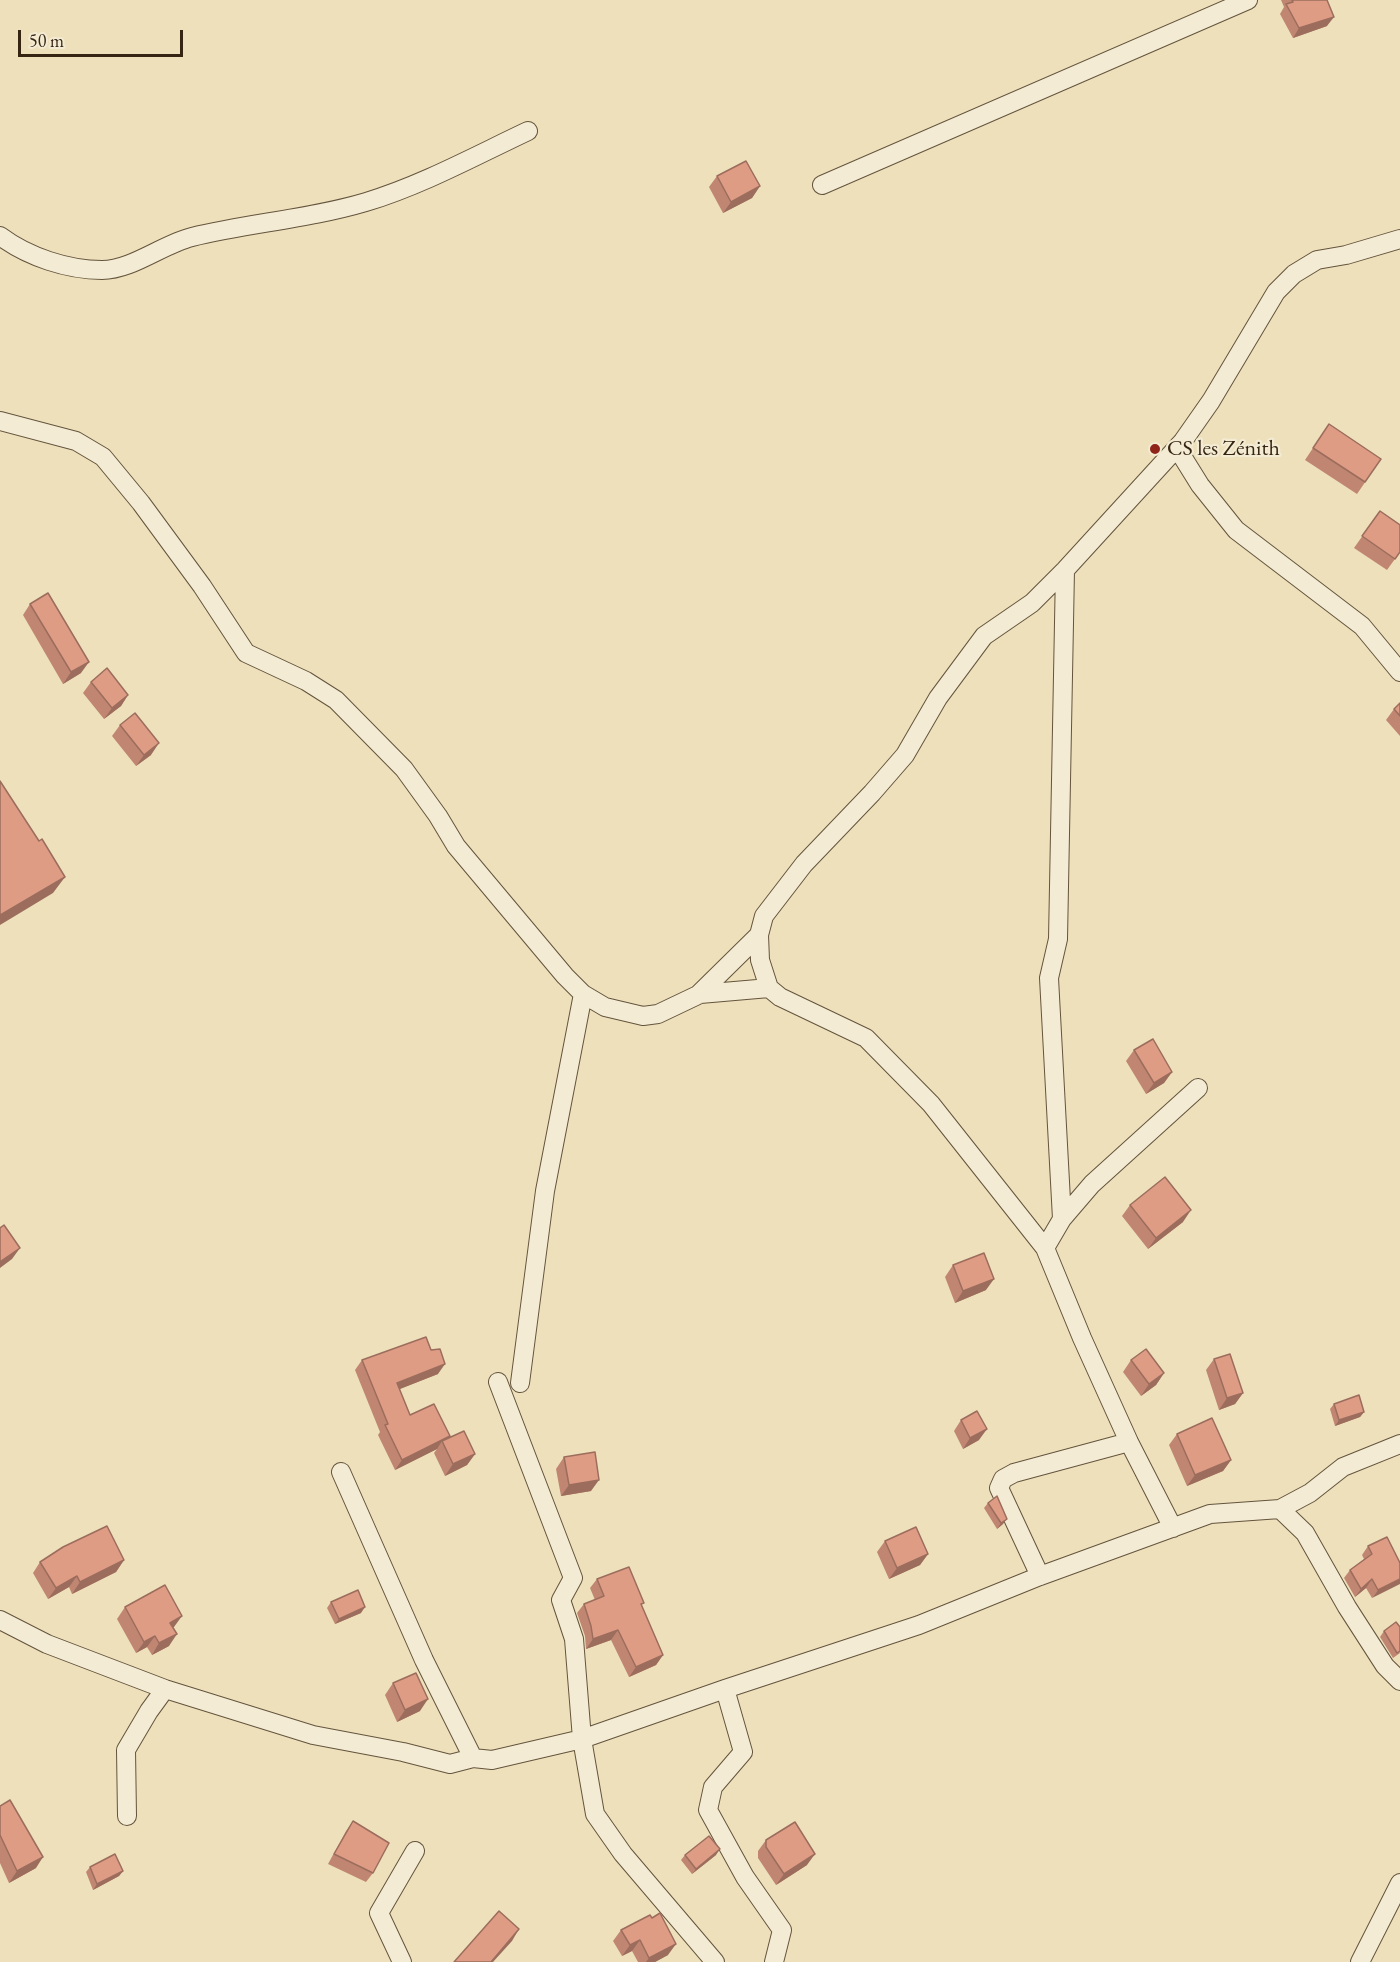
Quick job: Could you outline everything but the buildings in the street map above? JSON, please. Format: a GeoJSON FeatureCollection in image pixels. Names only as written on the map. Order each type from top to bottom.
{"type":"FeatureCollection","features":[{"type":"Feature","properties":{"kind":"street"},"geometry":{"type":"LineString","coordinates":[[822,185],[1248,0]]}},
{"type":"Feature","properties":{"kind":"street"},"geometry":{"type":"LineString","coordinates":[[0,236],[40,258],[81,268],[104,270],[124,266],[190,237],[365,202],[429,178],[528,131]]}},
{"type":"Feature","properties":{"kind":"street"},"geometry":{"type":"LineString","coordinates":[[1173,1528],[1082,1338],[1045,1248],[931,1104],[866,1038],[780,997],[769,988],[760,960],[759,935],[764,916],[804,864],[905,755],[938,698],[984,636],[1032,603],[1176,448],[1211,401],[1276,292],[1294,274],[1317,260],[1346,255],[1400,239]]}},
{"type":"Feature","properties":{"kind":"street"},"geometry":{"type":"LineString","coordinates":[[0,421],[76,441],[103,457],[141,503],[202,586],[246,653],[306,681],[336,700],[404,769],[438,816],[456,846],[565,976],[583,994],[605,1007],[643,1016],[658,1014],[698,995],[727,990],[769,988]]}},
{"type":"Feature","properties":{"kind":"street"},"geometry":{"type":"LineString","coordinates":[[1176,448],[1200,485],[1236,530],[1362,626],[1400,672]]}},
{"type":"Feature","properties":{"kind":"street"},"geometry":{"type":"LineString","coordinates":[[1062,1219],[1049,978],[1058,939],[1065,570]]}},
{"type":"Feature","properties":{"kind":"street"},"geometry":{"type":"LineString","coordinates":[[698,995],[759,935]]}},
{"type":"Feature","properties":{"kind":"street"},"geometry":{"type":"LineString","coordinates":[[520,1383],[545,1191],[583,994]]}},
{"type":"Feature","properties":{"kind":"street"},"geometry":{"type":"LineString","coordinates":[[1045,1248],[1062,1219],[1092,1184],[1198,1088]]}},
{"type":"Feature","properties":{"kind":"street"},"geometry":{"type":"LineString","coordinates":[[498,1382],[573,1578],[561,1600],[574,1639],[582,1738],[595,1814],[623,1854],[715,1962]]}},
{"type":"Feature","properties":{"kind":"street"},"geometry":{"type":"LineString","coordinates":[[1040,1576],[999,1488],[1003,1479],[1014,1473],[1130,1442]]}},
{"type":"Feature","properties":{"kind":"street"},"geometry":{"type":"LineString","coordinates":[[0,1620],[47,1644],[165,1689],[313,1735],[403,1752],[450,1764],[473,1758],[492,1760],[582,1738],[920,1625],[1040,1576],[1210,1514],[1280,1509],[1310,1493],[1343,1467],[1400,1444]]}},
{"type":"Feature","properties":{"kind":"street"},"geometry":{"type":"LineString","coordinates":[[341,1472],[424,1660],[473,1758]]}},
{"type":"Feature","properties":{"kind":"street"},"geometry":{"type":"LineString","coordinates":[[1280,1509],[1305,1533],[1338,1593],[1385,1666],[1400,1681]]}},
{"type":"Feature","properties":{"kind":"street"},"geometry":{"type":"LineString","coordinates":[[127,1816],[126,1750],[165,1689]]}},
{"type":"Feature","properties":{"kind":"street"},"geometry":{"type":"LineString","coordinates":[[725,1689],[743,1752],[713,1787],[708,1810],[745,1877],[782,1930],[774,1962]]}},
{"type":"Feature","properties":{"kind":"street"},"geometry":{"type":"LineString","coordinates":[[402,1962],[379,1913],[415,1851]]}},
{"type":"Feature","properties":{"kind":"street"},"geometry":{"type":"LineString","coordinates":[[1360,1962],[1400,1883]]}},
{"type":"Feature","properties":{"kind":"place","name":"CS les Zénith"},"geometry":{"type":"Point","coordinates":[1155,449]}}]}
